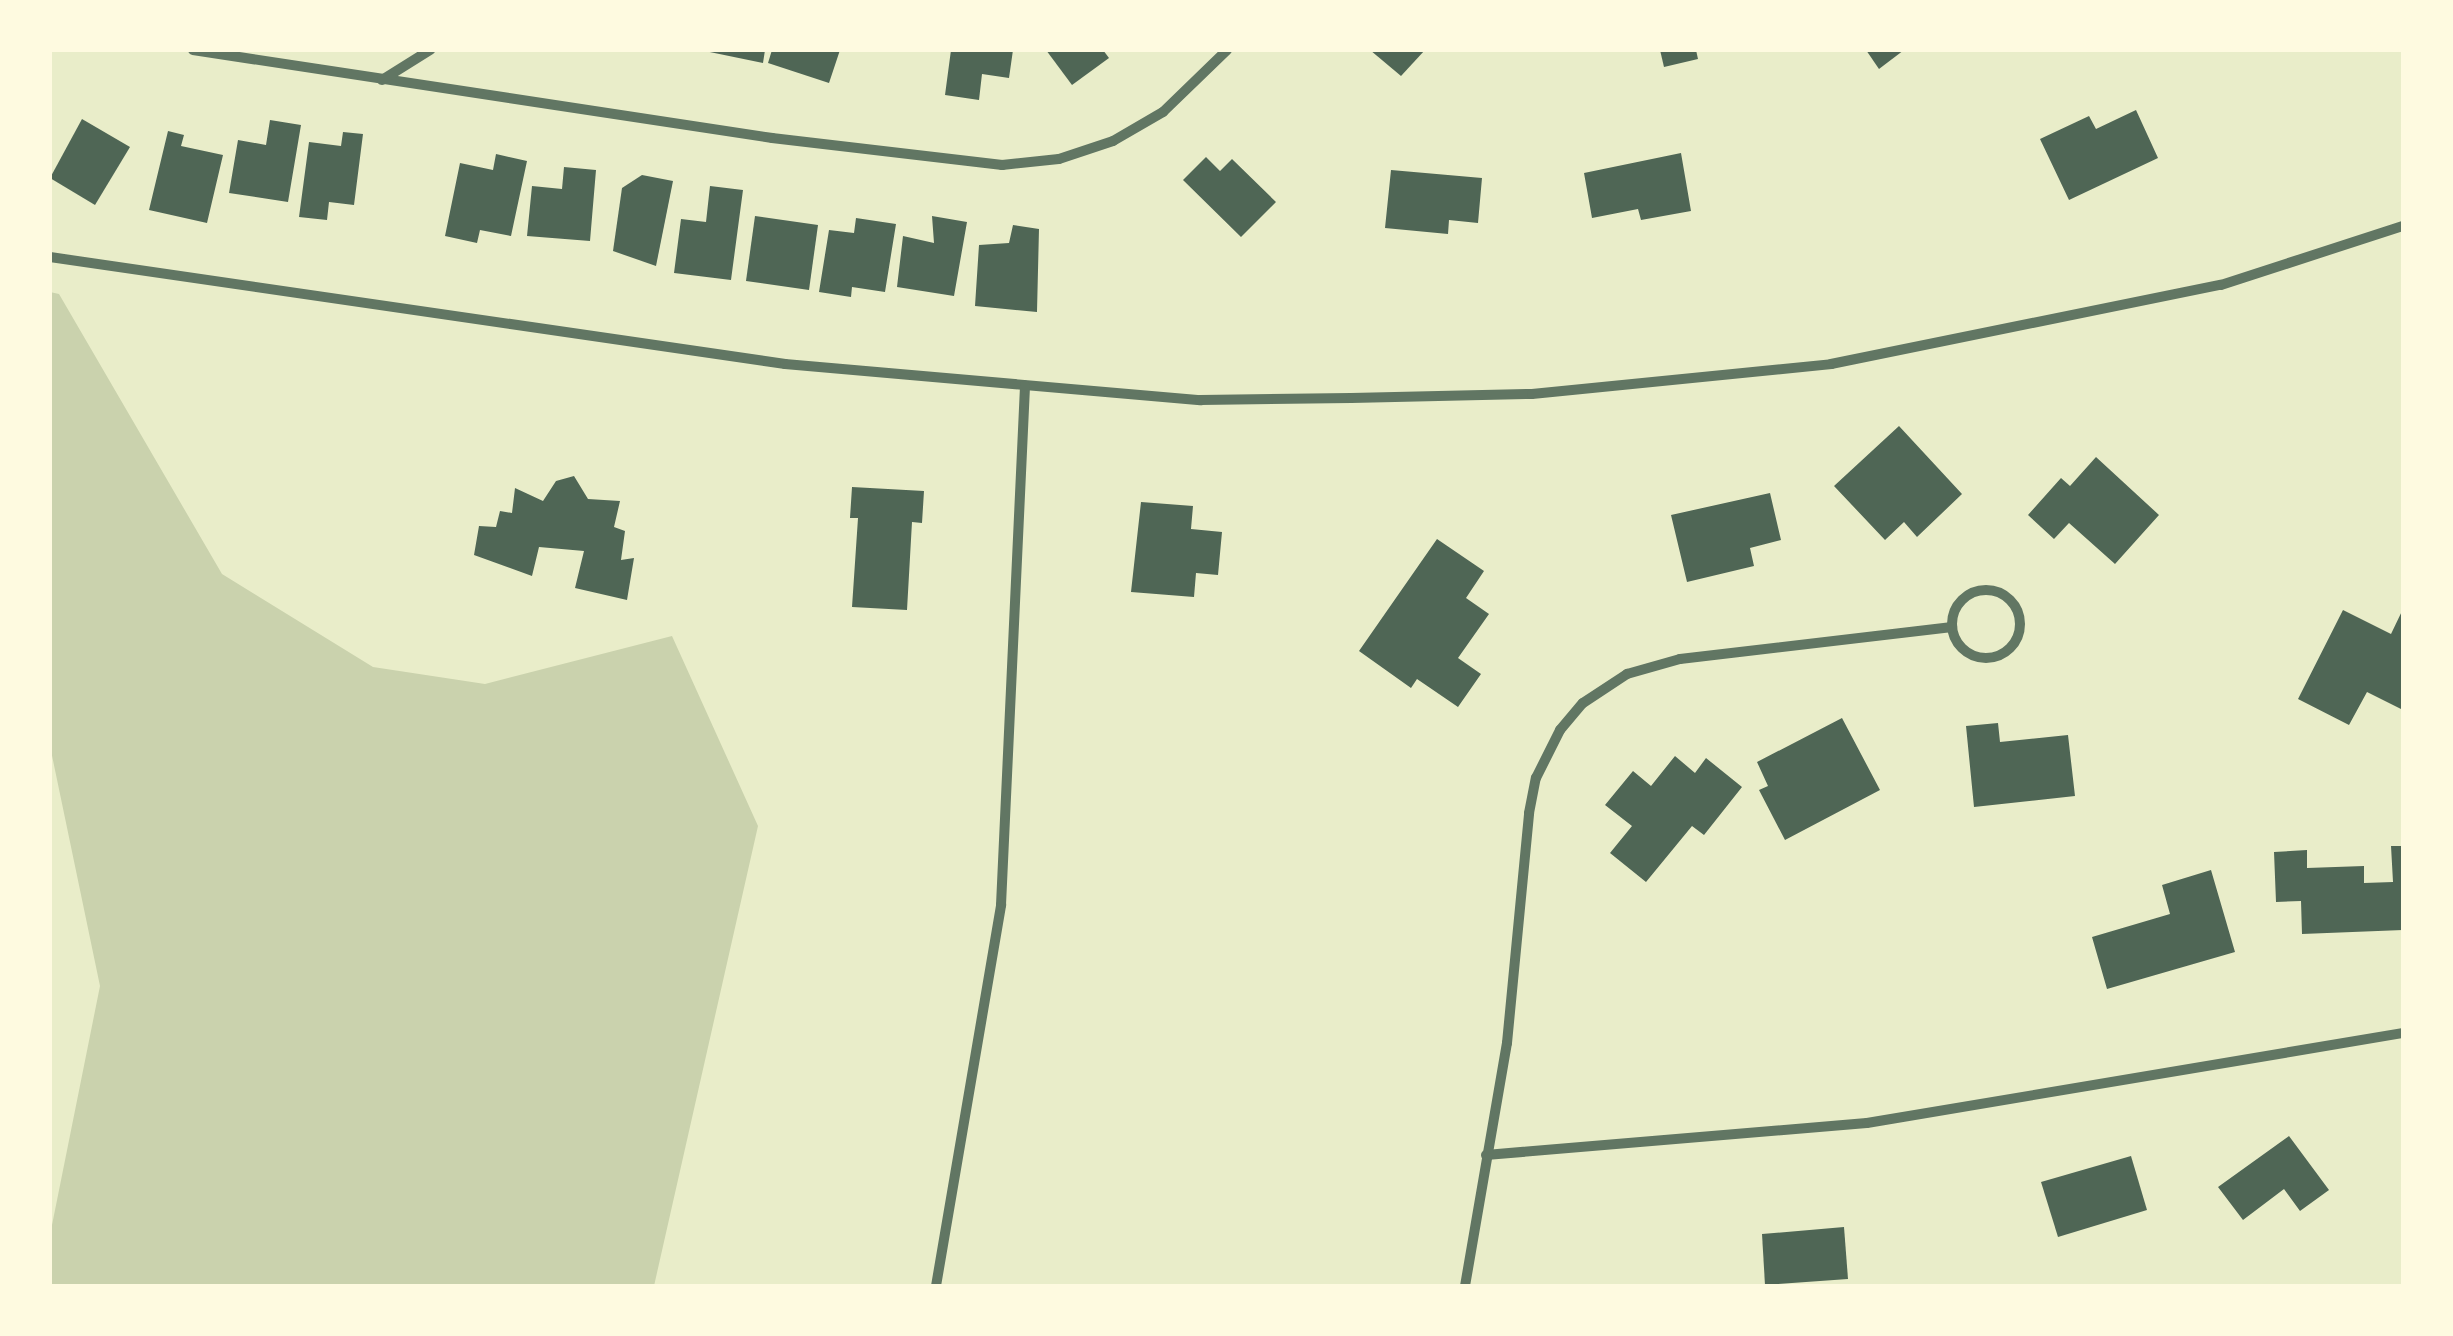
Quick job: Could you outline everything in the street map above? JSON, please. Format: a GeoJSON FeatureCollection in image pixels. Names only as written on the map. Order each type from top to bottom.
{"type":"FeatureCollection","features":[{"type":"Feature","properties":{"kind":"street"},"geometry":{"type":"LineString","coordinates":[[193,50],[381,80],[1002,165],[1058,159],[1113,141],[1174,103],[1227,50]]}},
{"type":"Feature","properties":{"kind":"street"},"geometry":{"type":"LineString","coordinates":[[381,80],[430,50]]}},
{"type":"Feature","properties":{"kind":"street"},"geometry":{"type":"LineString","coordinates":[[50,257],[785,364],[1219,400],[1532,394],[1679,383],[1830,364],[2221,285],[2403,226]]}},
{"type":"Feature","properties":{"kind":"street"},"geometry":{"type":"LineString","coordinates":[[936,1286],[1001,905],[1025,386]]}},
{"type":"Feature","properties":{"kind":"street"},"geometry":{"type":"LineString","coordinates":[[1986,590],[2006,596],[2020,624],[2006,652],[1983,658],[1962,648],[1952,627],[1958,605],[1986,590]]}},
{"type":"Feature","properties":{"kind":"street"},"geometry":{"type":"LineString","coordinates":[[1466,1286],[1507,1043],[1536,778],[1560,730],[1583,703],[1627,674],[1680,659],[1952,627]]}},
{"type":"Feature","properties":{"kind":"street"},"geometry":{"type":"LineString","coordinates":[[1486,1156],[1866,1123],[2403,1032]]}},
{"type":"Feature","properties":{"kind":"green space"},"geometry":{"type":"Polygon","coordinates":[[[50,292],[59,294],[222,574],[373,667],[485,684],[672,636],[758,826],[654,1286],[50,1286],[50,1235],[100,986],[50,746],[50,292]]]}},
{"type":"Feature","properties":{"kind":"building"},"geometry":{"type":"Polygon","coordinates":[[[700,50],[765,50],[763,63],[700,50]]]}},
{"type":"Feature","properties":{"kind":"building"},"geometry":{"type":"Polygon","coordinates":[[[772,50],[840,50],[829,83],[768,63],[772,50]]]}},
{"type":"Feature","properties":{"kind":"building"},"geometry":{"type":"Polygon","coordinates":[[[951,50],[1013,50],[1009,78],[982,74],[979,100],[945,95],[951,50]]]}},
{"type":"Feature","properties":{"kind":"building"},"geometry":{"type":"Polygon","coordinates":[[[1046,50],[1103,50],[1109,58],[1072,85],[1046,50]]]}},
{"type":"Feature","properties":{"kind":"building"},"geometry":{"type":"Polygon","coordinates":[[[1370,50],[1425,50],[1401,76],[1370,50]]]}},
{"type":"Feature","properties":{"kind":"building"},"geometry":{"type":"Polygon","coordinates":[[[1660,50],[1696,50],[1698,59],[1664,67],[1660,50]]]}},
{"type":"Feature","properties":{"kind":"building"},"geometry":{"type":"Polygon","coordinates":[[[1866,50],[1904,50],[1879,69],[1866,50]]]}},
{"type":"Feature","properties":{"kind":"building"},"geometry":{"type":"Polygon","coordinates":[[[2136,110],[2158,158],[2069,200],[2040,139],[2089,116],[2096,129],[2136,110]]]}},
{"type":"Feature","properties":{"kind":"building"},"geometry":{"type":"Polygon","coordinates":[[[82,119],[130,147],[95,205],[50,178],[82,119]]]}},
{"type":"Feature","properties":{"kind":"building"},"geometry":{"type":"Polygon","coordinates":[[[270,120],[301,125],[288,202],[229,193],[238,140],[266,145],[270,120]]]}},
{"type":"Feature","properties":{"kind":"building"},"geometry":{"type":"Polygon","coordinates":[[[168,131],[184,135],[181,146],[223,155],[207,223],[149,210],[168,131]]]}},
{"type":"Feature","properties":{"kind":"building"},"geometry":{"type":"Polygon","coordinates":[[[343,132],[363,134],[354,205],[329,202],[327,220],[299,217],[309,142],[341,146],[343,132]]]}},
{"type":"Feature","properties":{"kind":"building"},"geometry":{"type":"Polygon","coordinates":[[[1681,153],[1691,211],[1641,220],[1638,209],[1592,218],[1584,173],[1681,153]]]}},
{"type":"Feature","properties":{"kind":"building"},"geometry":{"type":"Polygon","coordinates":[[[496,154],[527,161],[511,236],[480,230],[477,243],[445,236],[460,163],[493,170],[496,154]]]}},
{"type":"Feature","properties":{"kind":"building"},"geometry":{"type":"Polygon","coordinates":[[[1206,157],[1220,171],[1232,159],[1276,202],[1241,237],[1183,180],[1206,157]]]}},
{"type":"Feature","properties":{"kind":"building"},"geometry":{"type":"Polygon","coordinates":[[[564,167],[596,170],[590,241],[527,236],[532,186],[562,189],[564,167]]]}},
{"type":"Feature","properties":{"kind":"building"},"geometry":{"type":"Polygon","coordinates":[[[1391,170],[1482,178],[1478,223],[1449,220],[1448,234],[1385,228],[1391,170]]]}},
{"type":"Feature","properties":{"kind":"building"},"geometry":{"type":"Polygon","coordinates":[[[642,175],[673,181],[656,266],[613,251],[622,188],[642,175]]]}},
{"type":"Feature","properties":{"kind":"building"},"geometry":{"type":"Polygon","coordinates":[[[710,186],[743,190],[731,280],[674,273],[681,219],[706,222],[710,186]]]}},
{"type":"Feature","properties":{"kind":"building"},"geometry":{"type":"Polygon","coordinates":[[[755,216],[818,225],[809,290],[746,281],[755,216]]]}},
{"type":"Feature","properties":{"kind":"building"},"geometry":{"type":"Polygon","coordinates":[[[932,216],[967,222],[954,296],[897,287],[903,236],[934,243],[932,216]]]}},
{"type":"Feature","properties":{"kind":"building"},"geometry":{"type":"Polygon","coordinates":[[[856,218],[896,224],[885,292],[852,287],[851,297],[819,292],[829,230],[854,233],[856,218]]]}},
{"type":"Feature","properties":{"kind":"building"},"geometry":{"type":"Polygon","coordinates":[[[1013,225],[1039,229],[1037,312],[975,306],[979,245],[1009,243],[1013,225]]]}},
{"type":"Feature","properties":{"kind":"building"},"geometry":{"type":"Polygon","coordinates":[[[1899,426],[1962,494],[1917,537],[1904,522],[1885,540],[1834,486],[1899,426]]]}},
{"type":"Feature","properties":{"kind":"building"},"geometry":{"type":"Polygon","coordinates":[[[2096,457],[2159,515],[2115,564],[2069,523],[2054,539],[2028,515],[2061,478],[2070,486],[2096,457]]]}},
{"type":"Feature","properties":{"kind":"building"},"geometry":{"type":"Polygon","coordinates":[[[574,476],[588,499],[620,501],[614,527],[625,531],[621,560],[634,558],[627,600],[575,588],[584,551],[539,547],[532,576],[474,555],[479,526],[496,527],[500,511],[512,513],[515,488],[543,501],[556,481],[574,476]]]}},
{"type":"Feature","properties":{"kind":"building"},"geometry":{"type":"Polygon","coordinates":[[[852,487],[924,491],[922,523],[912,522],[907,610],[852,607],[858,518],[850,518],[852,487]]]}},
{"type":"Feature","properties":{"kind":"building"},"geometry":{"type":"Polygon","coordinates":[[[1770,493],[1781,540],[1750,548],[1754,566],[1687,582],[1671,515],[1770,493]]]}},
{"type":"Feature","properties":{"kind":"building"},"geometry":{"type":"Polygon","coordinates":[[[1141,502],[1193,506],[1191,529],[1222,532],[1218,575],[1196,573],[1194,597],[1131,592],[1141,502]]]}},
{"type":"Feature","properties":{"kind":"building"},"geometry":{"type":"Polygon","coordinates":[[[1437,539],[1484,571],[1466,598],[1489,614],[1458,658],[1481,674],[1458,707],[1417,679],[1411,688],[1359,651],[1437,539]]]}},
{"type":"Feature","properties":{"kind":"building"},"geometry":{"type":"Polygon","coordinates":[[[2403,609],[2403,710],[2367,692],[2349,725],[2298,699],[2343,610],[2391,634],[2403,609]]]}},
{"type":"Feature","properties":{"kind":"building"},"geometry":{"type":"Polygon","coordinates":[[[1842,718],[1880,790],[1785,840],[1759,790],[1768,786],[1757,762],[1842,718]]]}},
{"type":"Feature","properties":{"kind":"building"},"geometry":{"type":"Polygon","coordinates":[[[1998,723],[2000,742],[2068,735],[2075,796],[1974,807],[1966,726],[1998,723]]]}},
{"type":"Feature","properties":{"kind":"building"},"geometry":{"type":"Polygon","coordinates":[[[1675,756],[1695,773],[1706,758],[1742,787],[1704,835],[1692,826],[1646,882],[1610,853],[1632,826],[1605,805],[1633,771],[1651,786],[1675,756]]]}},
{"type":"Feature","properties":{"kind":"building"},"geometry":{"type":"Polygon","coordinates":[[[2391,846],[2403,846],[2403,930],[2302,934],[2301,901],[2276,902],[2274,852],[2307,850],[2307,868],[2364,866],[2364,883],[2393,882],[2391,846]]]}},
{"type":"Feature","properties":{"kind":"building"},"geometry":{"type":"Polygon","coordinates":[[[2211,870],[2235,952],[2107,989],[2092,937],[2170,914],[2162,885],[2211,870]]]}},
{"type":"Feature","properties":{"kind":"building"},"geometry":{"type":"Polygon","coordinates":[[[2289,1136],[2329,1190],[2300,1211],[2284,1189],[2243,1220],[2218,1187],[2289,1136]]]}},
{"type":"Feature","properties":{"kind":"building"},"geometry":{"type":"Polygon","coordinates":[[[2131,1156],[2147,1210],[2058,1237],[2041,1182],[2131,1156]]]}},
{"type":"Feature","properties":{"kind":"building"},"geometry":{"type":"Polygon","coordinates":[[[1844,1227],[1848,1279],[1765,1285],[1762,1234],[1844,1227]]]}}]}
